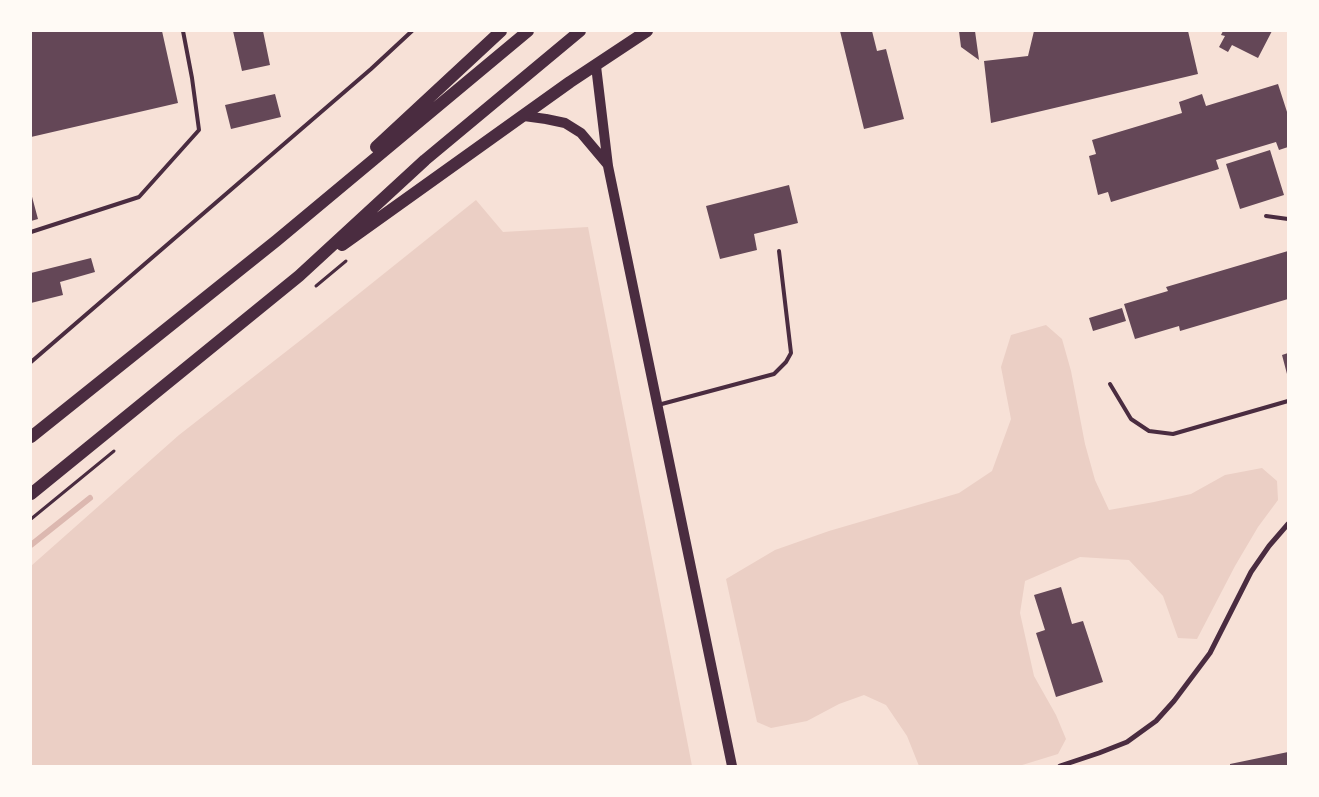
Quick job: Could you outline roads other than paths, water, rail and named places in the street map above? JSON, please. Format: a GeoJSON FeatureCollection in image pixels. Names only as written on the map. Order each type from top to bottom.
{"type":"FeatureCollection","features":[{"type":"Feature","properties":{"kind":"main road"},"geometry":{"type":"LineString","coordinates":[[276,241],[501,31]]}},
{"type":"Feature","properties":{"kind":"main road"},"geometry":{"type":"LineString","coordinates":[[31,437],[276,241],[528,31]]}},
{"type":"Feature","properties":{"kind":"main road"},"geometry":{"type":"LineString","coordinates":[[31,494],[299,276],[425,160],[580,31]]}},
{"type":"Feature","properties":{"kind":"main road"},"geometry":{"type":"LineString","coordinates":[[299,276],[647,31]]}},
{"type":"Feature","properties":{"kind":"main road"},"geometry":{"type":"LineString","coordinates":[[596,66],[608,166],[732,766]]}},
{"type":"Feature","properties":{"kind":"main road"},"geometry":{"type":"LineString","coordinates":[[524,116],[565,123],[581,133],[608,166]]}},
{"type":"Feature","properties":{"kind":"street"},"geometry":{"type":"LineString","coordinates":[[1060,766],[1099,754],[1127,742],[1156,721],[1210,654],[1251,572],[1269,546],[1288,524]]}},
{"type":"Feature","properties":{"kind":"lane"},"geometry":{"type":"LineString","coordinates":[[31,232],[139,197],[199,130],[183,31]]}},
{"type":"Feature","properties":{"kind":"lane"},"geometry":{"type":"LineString","coordinates":[[31,362],[371,69],[412,31]]}},
{"type":"Feature","properties":{"kind":"lane"},"geometry":{"type":"LineString","coordinates":[[1266,216],[1288,219]]}},
{"type":"Feature","properties":{"kind":"lane"},"geometry":{"type":"LineString","coordinates":[[658,405],[774,374],[786,362],[790,353],[779,251]]}},
{"type":"Feature","properties":{"kind":"lane"},"geometry":{"type":"LineString","coordinates":[[1110,384],[1131,419],[1149,431],[1173,434],[1288,401]]}},
{"type":"Feature","properties":{"kind":"waterway"},"geometry":{"type":"LineString","coordinates":[[31,545],[90,498]]}}]}
